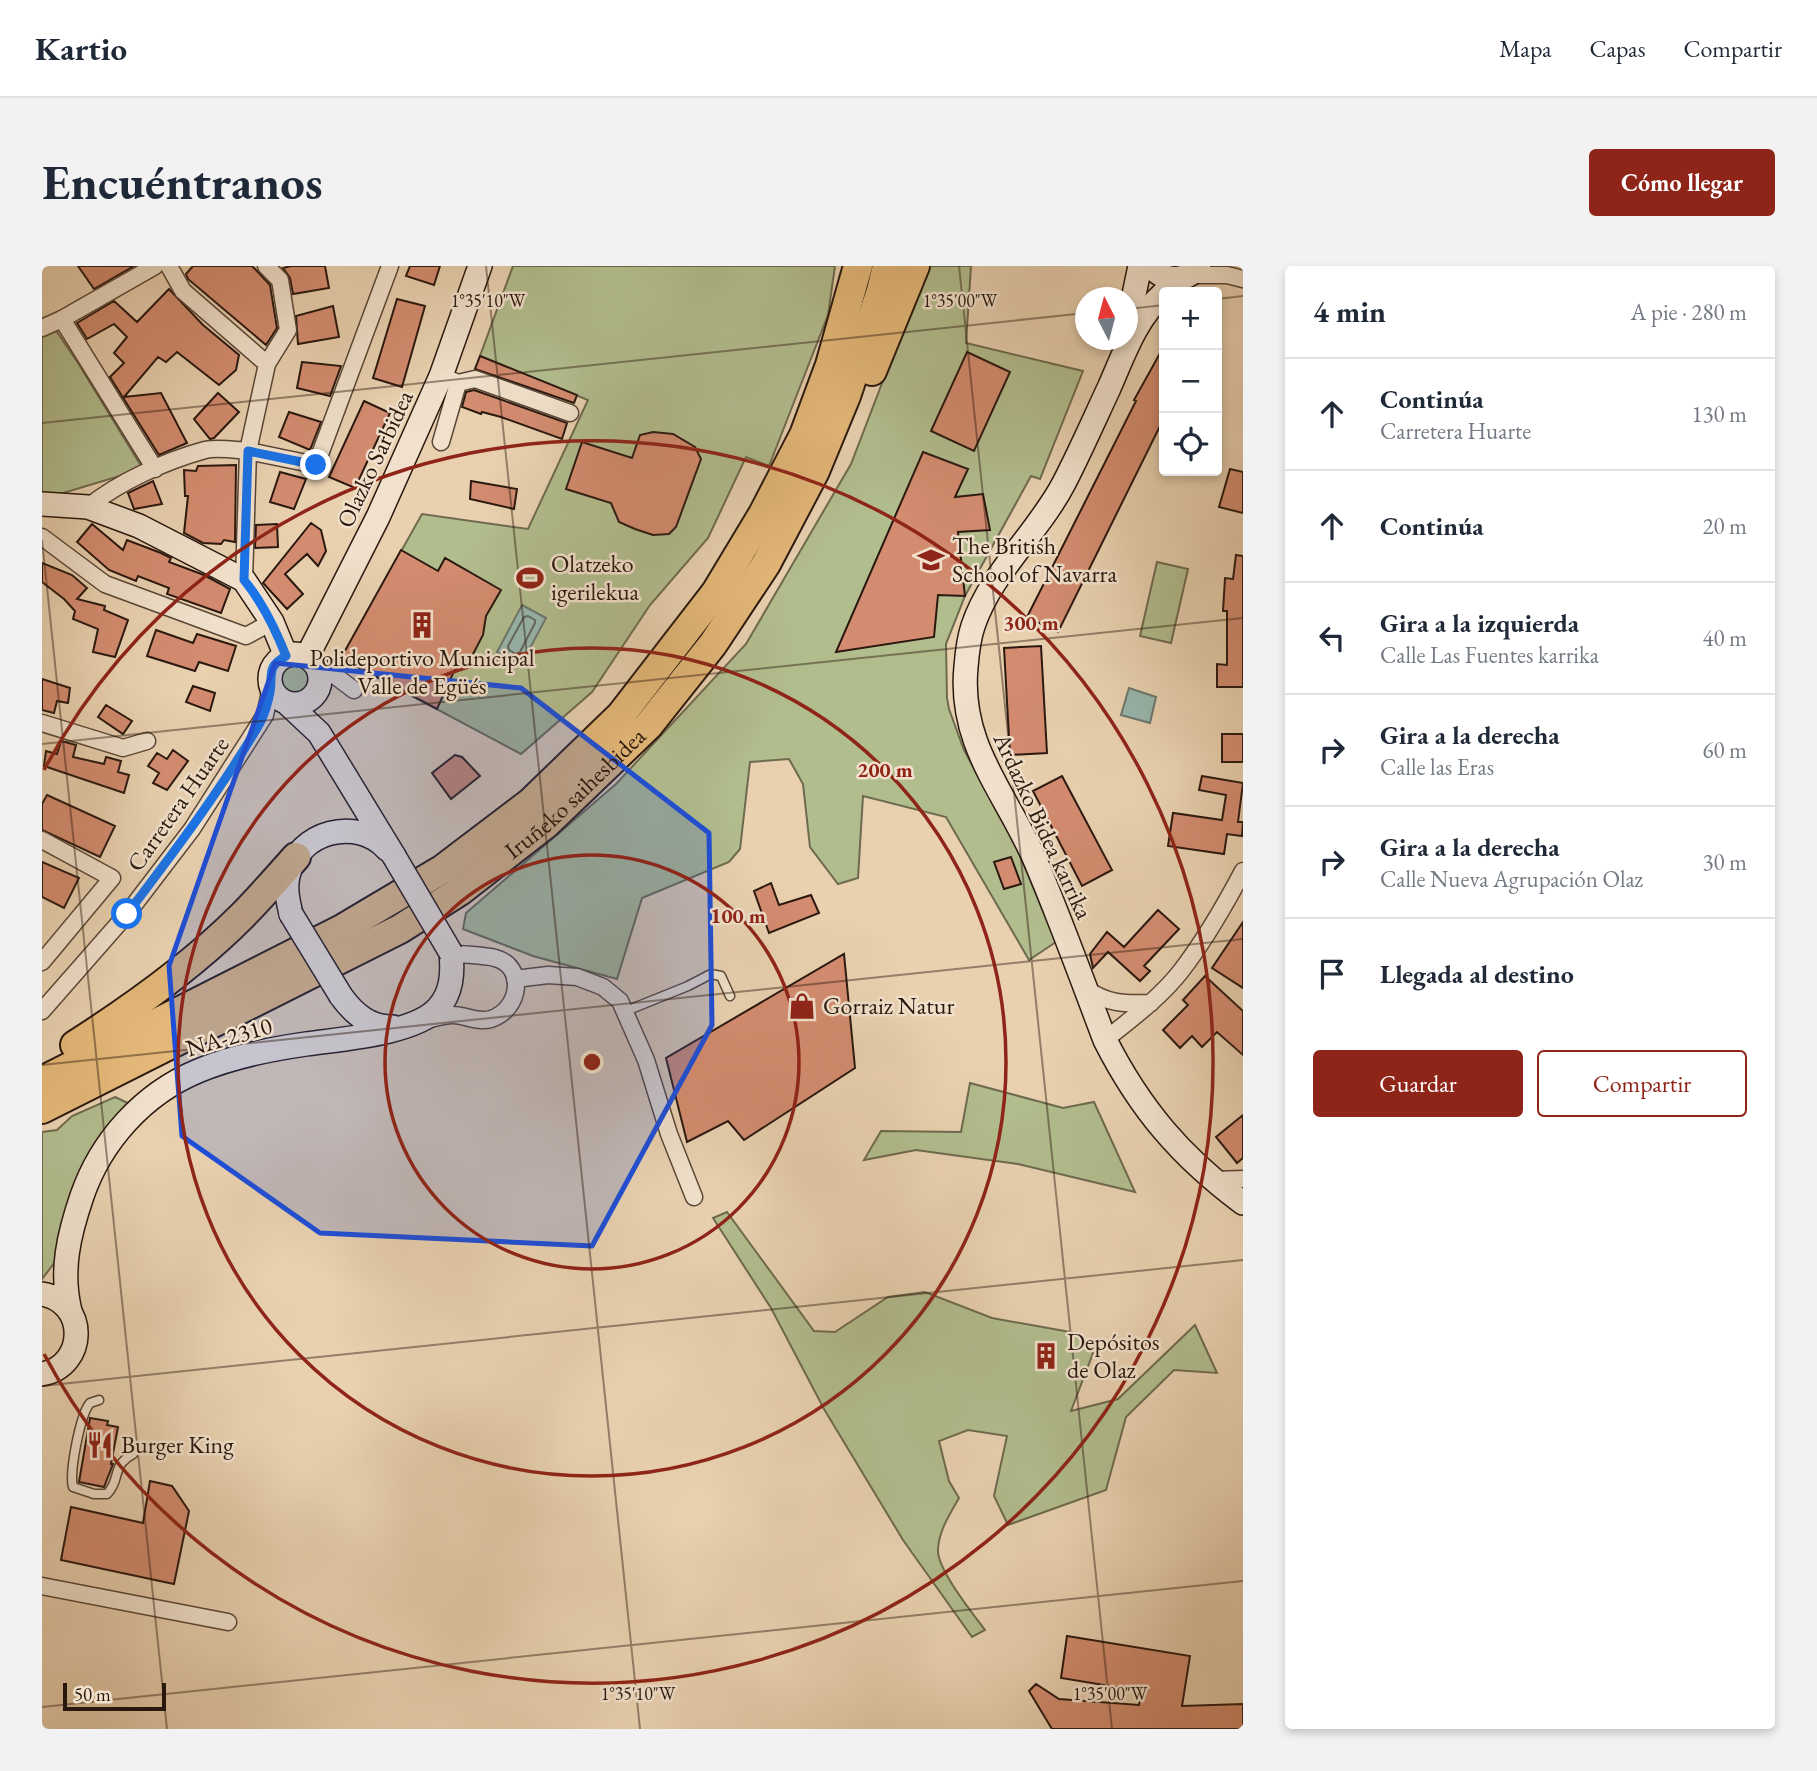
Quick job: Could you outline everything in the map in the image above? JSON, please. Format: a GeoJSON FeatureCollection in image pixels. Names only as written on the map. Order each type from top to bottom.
{"type":"FeatureCollection","features":[{"type":"Feature","properties":{"kind":"highway"},"geometry":{"type":"LineString","coordinates":[[844,322],[850,266]]}},
{"type":"Feature","properties":{"kind":"highway","name":"Iruñeko saihesbidea"},"geometry":{"type":"LineString","coordinates":[[42,1081],[342,929],[443,869],[539,794],[621,715],[716,592],[764,514],[804,435],[844,322],[859,266]]}},
{"type":"Feature","properties":{"kind":"highway","name":"Iruñeko saihesbidea"},"geometry":{"type":"LineString","coordinates":[[42,1109],[400,929],[460,891],[540,829],[648,726],[713,644],[766,564],[816,471],[846,396],[887,266]]}},
{"type":"Feature","properties":{"kind":"highway"},"geometry":{"type":"LineString","coordinates":[[713,644],[774,570],[838,453],[915,266]]}},
{"type":"Feature","properties":{"kind":"highway"},"geometry":{"type":"LineString","coordinates":[[42,1122],[394,941],[488,877],[540,829]]}},
{"type":"Feature","properties":{"kind":"highway"},"geometry":{"type":"LineString","coordinates":[[42,1066],[108,1024],[185,966],[241,917],[296,857]]}},
{"type":"Feature","properties":{"kind":"street"},"geometry":{"type":"LineString","coordinates":[[42,328],[155,266]]}},
{"type":"Feature","properties":{"kind":"street"},"geometry":{"type":"LineString","coordinates":[[169,266],[183,291],[267,364]]}},
{"type":"Feature","properties":{"kind":"street"},"geometry":{"type":"LineString","coordinates":[[244,580],[248,451],[267,364],[288,330],[280,280],[266,266]]}},
{"type":"Feature","properties":{"kind":"street"},"geometry":{"type":"LineString","coordinates":[[88,508],[108,491],[155,469],[207,450],[248,451],[316,465],[390,266]]}},
{"type":"Feature","properties":{"kind":"street"},"geometry":{"type":"LineString","coordinates":[[1136,287],[1140,266]]}},
{"type":"Feature","properties":{"kind":"street"},"geometry":{"type":"LineString","coordinates":[[1152,266],[1163,276],[1180,281],[1227,275],[1243,279]]}},
{"type":"Feature","properties":{"kind":"street","name":"Olazko Sarbidea"},"geometry":{"type":"LineString","coordinates":[[309,672],[378,517],[450,379],[480,269]]}},
{"type":"Feature","properties":{"kind":"street","name":"Ardazko Bidea karrika"},"geometry":{"type":"LineString","coordinates":[[1180,281],[1142,317],[1063,486],[1001,574],[973,626],[964,685],[967,716],[975,745],[1037,865],[1105,1040],[1118,1066],[1150,1116],[1213,1180],[1243,1203]]}},
{"type":"Feature","properties":{"kind":"street"},"geometry":{"type":"LineString","coordinates":[[62,319],[155,469]]}},
{"type":"Feature","properties":{"kind":"street","name":"Ardazko Bidea karrika"},"geometry":{"type":"LineString","coordinates":[[1118,366],[1122,350]]}},
{"type":"Feature","properties":{"kind":"street"},"geometry":{"type":"LineString","coordinates":[[441,442],[450,379],[475,379],[570,413]]}},
{"type":"Feature","properties":{"kind":"street"},"geometry":{"type":"LineString","coordinates":[[42,504],[88,508],[139,526],[244,580],[309,672],[319,733]]}},
{"type":"Feature","properties":{"kind":"street"},"geometry":{"type":"LineString","coordinates":[[42,537],[105,584],[209,623],[246,636],[272,622]]}},
{"type":"Feature","properties":{"kind":"street"},"geometry":{"type":"LineString","coordinates":[[309,672],[279,660],[270,673],[271,688],[281,701],[288,704],[319,733],[451,953],[453,972],[449,991],[438,1008],[414,1023]]}},
{"type":"Feature","properties":{"kind":"street"},"geometry":{"type":"LineString","coordinates":[[265,715],[288,704],[304,702],[309,672]]}},
{"type":"Feature","properties":{"kind":"street","name":"Carretera Huarte"},"geometry":{"type":"LineString","coordinates":[[42,1011],[127,914],[192,829],[265,715],[271,688]]}},
{"type":"Feature","properties":{"kind":"street"},"geometry":{"type":"LineString","coordinates":[[42,723],[123,748],[147,741]]}},
{"type":"Feature","properties":{"kind":"street"},"geometry":{"type":"LineString","coordinates":[[346,777],[350,803],[344,821],[309,843],[296,857],[288,875],[286,895],[291,914],[351,1010],[367,1021],[385,1027],[455,1014],[469,1019],[489,1020],[506,1011],[516,997],[515,979],[508,965],[495,958],[451,953]]}},
{"type":"Feature","properties":{"kind":"street"},"geometry":{"type":"LineString","coordinates":[[326,834],[345,830],[364,833],[381,842],[394,856]]}},
{"type":"Feature","properties":{"kind":"street"},"geometry":{"type":"LineString","coordinates":[[42,840],[112,878],[42,962]]}},
{"type":"Feature","properties":{"kind":"street"},"geometry":{"type":"LineString","coordinates":[[1105,1040],[1151,1003],[1180,972],[1226,903],[1243,871]]}},
{"type":"Feature","properties":{"kind":"street"},"geometry":{"type":"LineString","coordinates":[[515,979],[548,975],[577,978],[603,987],[620,1001],[646,1060],[669,1134],[694,1197]]}},
{"type":"Feature","properties":{"kind":"street"},"geometry":{"type":"LineString","coordinates":[[1085,988],[1099,998],[1123,1004],[1151,1003]]}},
{"type":"Feature","properties":{"kind":"street"},"geometry":{"type":"LineString","coordinates":[[308,1044],[328,1034],[338,1025],[342,1007],[341,996]]}},
{"type":"Feature","properties":{"kind":"street","name":"NA-2310"},"geometry":{"type":"LineString","coordinates":[[64,1264],[78,1208],[93,1170],[110,1141],[140,1108],[178,1080],[218,1063],[414,1023]]}},
{"type":"Feature","properties":{"kind":"street"},"geometry":{"type":"LineString","coordinates":[[1213,1180],[1243,1179]]}},
{"type":"Feature","properties":{"kind":"street"},"geometry":{"type":"LineString","coordinates":[[64,1264],[42,1292],[54,1297],[70,1311]]}},
{"type":"Feature","properties":{"kind":"street"},"geometry":{"type":"LineString","coordinates":[[42,1393],[49,1372],[67,1361],[74,1350],[77,1336],[76,1323],[70,1311],[64,1283],[64,1264]]}},
{"type":"Feature","properties":{"kind":"street"},"geometry":{"type":"LineString","coordinates":[[42,1586],[228,1622]]}},
{"type":"Feature","properties":{"kind":"lane"},"geometry":{"type":"LineString","coordinates":[[626,1010],[711,974],[721,976],[730,996]]}},
{"type":"Feature","properties":{"kind":"lane"},"geometry":{"type":"LineString","coordinates":[[99,1400],[90,1403],[83,1417],[72,1475],[74,1487],[94,1494],[107,1494],[113,1487],[121,1462],[133,1454]]}},
{"type":"Feature","properties":{"kind":"highlighted area"},"geometry":{"type":"Polygon","coordinates":[[[275,663],[521,688],[709,833],[712,1025],[592,1246],[320,1233],[182,1136],[169,966],[275,663]]]}},
{"type":"Feature","properties":{"kind":"green space"},"geometry":{"type":"Polygon","coordinates":[[[513,266],[835,266],[828,315],[769,466],[746,457],[708,538],[650,605],[592,692],[521,754],[341,658],[422,514],[528,529],[588,400],[480,356],[513,266]]]}},
{"type":"Feature","properties":{"kind":"green space"},"geometry":{"type":"Polygon","coordinates":[[[927,266],[971,266],[966,343],[1083,371],[1040,479],[1031,476],[965,596],[946,644],[947,698],[964,750],[1015,844],[1056,942],[1029,960],[946,817],[863,796],[858,878],[838,884],[810,847],[803,784],[789,759],[750,762],[740,849],[729,862],[642,898],[617,979],[533,956],[463,929],[466,913],[616,784],[746,644],[851,464],[927,266]]]}},
{"type":"Feature","properties":{"kind":"green space"},"geometry":{"type":"Polygon","coordinates":[[[55,329],[143,469],[50,497],[42,495],[42,336],[55,329]]]}},
{"type":"Feature","properties":{"kind":"green space"},"geometry":{"type":"Polygon","coordinates":[[[1157,562],[1188,569],[1171,643],[1140,636],[1157,562]]]}},
{"type":"Feature","properties":{"kind":"green space"},"geometry":{"type":"Polygon","coordinates":[[[294,663],[305,668],[310,679],[305,690],[294,695],[283,690],[278,679],[283,668],[294,663]]]}},
{"type":"Feature","properties":{"kind":"green space"},"geometry":{"type":"Polygon","coordinates":[[[970,1083],[1063,1108],[1094,1102],[1135,1192],[1018,1164],[916,1150],[864,1160],[881,1131],[961,1132],[970,1083]]]}},
{"type":"Feature","properties":{"kind":"green space"},"geometry":{"type":"Polygon","coordinates":[[[115,1097],[130,1104],[55,1262],[42,1279],[42,1132],[57,1130],[72,1116],[115,1097]]]}},
{"type":"Feature","properties":{"kind":"green space"},"geometry":{"type":"Polygon","coordinates":[[[727,1212],[814,1331],[835,1332],[888,1297],[925,1292],[992,1318],[1081,1334],[1093,1353],[1071,1411],[1118,1399],[1195,1325],[1217,1373],[1174,1370],[1126,1417],[1106,1490],[1008,1525],[994,1496],[1007,1436],[968,1430],[939,1441],[949,1481],[959,1498],[940,1535],[939,1557],[956,1591],[985,1630],[972,1637],[903,1540],[824,1409],[771,1308],[713,1218],[727,1212]]]}},
{"type":"Feature","properties":{"kind":"water"},"geometry":{"type":"Polygon","coordinates":[[[522,605],[546,618],[521,665],[497,652],[522,605]]]}},
{"type":"Feature","properties":{"kind":"water"},"geometry":{"type":"Polygon","coordinates":[[[1129,688],[1156,697],[1150,723],[1121,715],[1129,688]]]}},
{"type":"Feature","properties":{"kind":"building"},"geometry":{"type":"Polygon","coordinates":[[[78,266],[134,266],[94,289],[78,266]]]}},
{"type":"Feature","properties":{"kind":"building"},"geometry":{"type":"Polygon","coordinates":[[[193,266],[252,266],[270,285],[277,328],[266,345],[188,279],[186,274],[193,266]]]}},
{"type":"Feature","properties":{"kind":"building"},"geometry":{"type":"Polygon","coordinates":[[[325,266],[329,288],[293,294],[290,278],[283,268],[325,266]]]}},
{"type":"Feature","properties":{"kind":"building"},"geometry":{"type":"Polygon","coordinates":[[[410,266],[440,266],[434,285],[406,276],[410,266]]]}},
{"type":"Feature","properties":{"kind":"building"},"geometry":{"type":"Polygon","coordinates":[[[169,289],[203,325],[239,355],[236,370],[219,385],[177,352],[166,362],[158,357],[124,397],[161,393],[187,443],[159,455],[110,377],[124,363],[114,353],[127,337],[114,324],[87,339],[77,323],[114,301],[137,322],[169,289]]]}},
{"type":"Feature","properties":{"kind":"building"},"geometry":{"type":"Polygon","coordinates":[[[397,299],[425,306],[402,387],[373,378],[397,299]]]}},
{"type":"Feature","properties":{"kind":"building"},"geometry":{"type":"Polygon","coordinates":[[[333,306],[339,337],[298,344],[296,316],[333,306]]]}},
{"type":"Feature","properties":{"kind":"building"},"geometry":{"type":"Polygon","coordinates":[[[967,352],[1010,372],[974,451],[931,431],[967,352]]]}},
{"type":"Feature","properties":{"kind":"building"},"geometry":{"type":"Polygon","coordinates":[[[1159,355],[1159,428],[1058,632],[1027,617],[1136,401],[1134,400],[1159,355]]]}},
{"type":"Feature","properties":{"kind":"building"},"geometry":{"type":"Polygon","coordinates":[[[480,356],[577,395],[574,403],[475,369],[480,356]]]}},
{"type":"Feature","properties":{"kind":"building"},"geometry":{"type":"Polygon","coordinates":[[[302,362],[341,366],[330,396],[297,388],[302,362]]]}},
{"type":"Feature","properties":{"kind":"building"},"geometry":{"type":"Polygon","coordinates":[[[474,390],[567,423],[562,439],[501,417],[462,407],[466,392],[474,390]]]}},
{"type":"Feature","properties":{"kind":"building"},"geometry":{"type":"Polygon","coordinates":[[[218,393],[239,412],[210,439],[194,419],[218,393]]]}},
{"type":"Feature","properties":{"kind":"building"},"geometry":{"type":"Polygon","coordinates":[[[364,401],[390,413],[355,488],[329,477],[364,401]]]}},
{"type":"Feature","properties":{"kind":"building"},"geometry":{"type":"Polygon","coordinates":[[[289,412],[321,422],[310,450],[279,437],[289,412]]]}},
{"type":"Feature","properties":{"kind":"building"},"geometry":{"type":"Polygon","coordinates":[[[653,432],[673,434],[695,447],[701,459],[676,527],[669,534],[653,535],[635,529],[619,522],[611,503],[566,489],[582,442],[632,458],[640,435],[653,432]]]}},
{"type":"Feature","properties":{"kind":"building"},"geometry":{"type":"Polygon","coordinates":[[[923,452],[968,469],[955,497],[983,494],[990,530],[958,532],[965,596],[938,595],[934,637],[836,652],[923,452]]]}},
{"type":"Feature","properties":{"kind":"building"},"geometry":{"type":"Polygon","coordinates":[[[236,465],[235,542],[224,540],[221,544],[203,543],[184,533],[188,496],[185,496],[184,470],[196,471],[198,466],[236,465]]]}},
{"type":"Feature","properties":{"kind":"building"},"geometry":{"type":"Polygon","coordinates":[[[1230,469],[1243,472],[1243,513],[1219,507],[1230,469]]]}},
{"type":"Feature","properties":{"kind":"building"},"geometry":{"type":"Polygon","coordinates":[[[280,472],[306,479],[294,509],[270,502],[280,472]]]}},
{"type":"Feature","properties":{"kind":"building"},"geometry":{"type":"Polygon","coordinates":[[[153,481],[162,504],[134,509],[128,493],[153,481]]]}},
{"type":"Feature","properties":{"kind":"building"},"geometry":{"type":"Polygon","coordinates":[[[471,481],[517,489],[514,509],[470,499],[471,481]]]}},
{"type":"Feature","properties":{"kind":"building"},"geometry":{"type":"Polygon","coordinates":[[[311,523],[321,530],[326,551],[318,566],[307,554],[285,574],[303,594],[287,609],[263,583],[311,523]]]}},
{"type":"Feature","properties":{"kind":"building"},"geometry":{"type":"Polygon","coordinates":[[[92,524],[123,550],[127,540],[161,553],[171,558],[169,562],[204,575],[230,589],[221,613],[167,594],[169,588],[138,576],[136,581],[109,570],[77,542],[92,524]]]}},
{"type":"Feature","properties":{"kind":"building"},"geometry":{"type":"Polygon","coordinates":[[[277,524],[278,547],[255,548],[256,525],[277,524]]]}},
{"type":"Feature","properties":{"kind":"building","name":"Polideportivo Municipal Valle de Egüés"},"geometry":{"type":"Polygon","coordinates":[[[401,550],[438,571],[445,558],[501,590],[486,616],[483,635],[473,654],[454,671],[437,709],[341,658],[401,550]]]}},
{"type":"Feature","properties":{"kind":"building"},"geometry":{"type":"Polygon","coordinates":[[[1236,555],[1243,556],[1243,687],[1217,687],[1217,664],[1227,665],[1227,611],[1223,611],[1225,578],[1233,579],[1236,555]]]}},
{"type":"Feature","properties":{"kind":"building"},"geometry":{"type":"Polygon","coordinates":[[[42,563],[72,575],[87,588],[77,599],[105,606],[104,610],[128,620],[115,657],[93,652],[98,629],[73,619],[75,611],[42,582],[42,563]]]}},
{"type":"Feature","properties":{"kind":"building"},"geometry":{"type":"Polygon","coordinates":[[[156,630],[193,643],[197,634],[236,646],[228,671],[199,662],[195,671],[147,656],[156,630]]]}},
{"type":"Feature","properties":{"kind":"building"},"geometry":{"type":"Polygon","coordinates":[[[1041,646],[1047,753],[1010,755],[1004,648],[1041,646]]]}},
{"type":"Feature","properties":{"kind":"building"},"geometry":{"type":"Polygon","coordinates":[[[42,679],[70,688],[68,703],[57,701],[54,713],[42,710],[42,679]]]}},
{"type":"Feature","properties":{"kind":"building"},"geometry":{"type":"Polygon","coordinates":[[[193,686],[215,693],[210,711],[186,702],[193,686]]]}},
{"type":"Feature","properties":{"kind":"building"},"geometry":{"type":"Polygon","coordinates":[[[106,705],[132,721],[123,734],[98,717],[106,705]]]}},
{"type":"Feature","properties":{"kind":"building"},"geometry":{"type":"Polygon","coordinates":[[[1222,734],[1243,734],[1243,762],[1222,762],[1222,734]]]}},
{"type":"Feature","properties":{"kind":"building"},"geometry":{"type":"Polygon","coordinates":[[[61,741],[76,745],[73,757],[104,764],[106,757],[121,761],[118,772],[129,775],[124,793],[44,766],[46,751],[57,754],[61,741]]]}},
{"type":"Feature","properties":{"kind":"building"},"geometry":{"type":"Polygon","coordinates":[[[173,750],[188,761],[167,790],[153,783],[159,773],[148,766],[157,753],[167,759],[173,750]]]}},
{"type":"Feature","properties":{"kind":"building"},"geometry":{"type":"Polygon","coordinates":[[[455,755],[462,757],[480,776],[451,799],[432,773],[455,755]]]}},
{"type":"Feature","properties":{"kind":"building"},"geometry":{"type":"Polygon","coordinates":[[[1062,776],[1112,870],[1082,886],[1033,791],[1062,776]]]}},
{"type":"Feature","properties":{"kind":"building"},"geometry":{"type":"Polygon","coordinates":[[[1202,776],[1243,783],[1238,822],[1243,822],[1242,836],[1227,834],[1224,854],[1168,846],[1173,813],[1222,820],[1226,795],[1199,790],[1202,776]]]}},
{"type":"Feature","properties":{"kind":"building"},"geometry":{"type":"Polygon","coordinates":[[[47,795],[115,826],[100,857],[42,830],[42,804],[47,795]]]}},
{"type":"Feature","properties":{"kind":"building"},"geometry":{"type":"Polygon","coordinates":[[[1011,857],[1021,884],[1004,889],[994,862],[1011,857]]]}},
{"type":"Feature","properties":{"kind":"building"},"geometry":{"type":"Polygon","coordinates":[[[42,862],[79,878],[64,908],[42,897],[42,862]]]}},
{"type":"Feature","properties":{"kind":"building"},"geometry":{"type":"Polygon","coordinates":[[[771,883],[779,905],[811,895],[819,913],[769,933],[754,891],[771,883]]]}},
{"type":"Feature","properties":{"kind":"building"},"geometry":{"type":"Polygon","coordinates":[[[1158,910],[1179,929],[1144,966],[1150,971],[1140,981],[1108,952],[1093,968],[1090,954],[1107,932],[1124,947],[1158,910]]]}},
{"type":"Feature","properties":{"kind":"building"},"geometry":{"type":"Polygon","coordinates":[[[1243,922],[1243,988],[1212,968],[1243,922]]]}},
{"type":"Feature","properties":{"kind":"building","name":"Gorraiz Natur"},"geometry":{"type":"Polygon","coordinates":[[[844,954],[855,1068],[744,1140],[728,1121],[687,1142],[666,1058],[844,954]]]}},
{"type":"Feature","properties":{"kind":"building"},"geometry":{"type":"Polygon","coordinates":[[[1205,976],[1243,1011],[1243,1055],[1217,1032],[1202,1047],[1192,1036],[1180,1048],[1163,1030],[1188,1005],[1183,1000],[1205,976]]]}},
{"type":"Feature","properties":{"kind":"building"},"geometry":{"type":"Polygon","coordinates":[[[1243,1115],[1243,1158],[1237,1163],[1216,1137],[1243,1115]]]}},
{"type":"Feature","properties":{"kind":"building","name":"Burger King"},"geometry":{"type":"Polygon","coordinates":[[[90,1418],[108,1421],[107,1425],[118,1427],[113,1464],[104,1487],[79,1482],[90,1418]]]}},
{"type":"Feature","properties":{"kind":"building"},"geometry":{"type":"Polygon","coordinates":[[[150,1481],[172,1486],[189,1511],[174,1584],[61,1560],[71,1507],[143,1523],[150,1481]]]}},
{"type":"Feature","properties":{"kind":"building"},"geometry":{"type":"Polygon","coordinates":[[[1067,1636],[1190,1656],[1182,1706],[1243,1704],[1243,1729],[1052,1729],[1029,1691],[1036,1684],[1059,1699],[1139,1705],[1141,1691],[1061,1678],[1067,1636]]]}},
{"type":"Feature","properties":{"kind":"place","name":"The British School of Navarra"},"geometry":{"type":"Point","coordinates":[931,560]}},
{"type":"Feature","properties":{"kind":"place","name":"Olatzeko igerilekua"},"geometry":{"type":"Point","coordinates":[530,578]}},
{"type":"Feature","properties":{"kind":"place","name":"Polideportivo Municipal Valle de Egüés"},"geometry":{"type":"Point","coordinates":[422,625]}},
{"type":"Feature","properties":{"kind":"place","name":"Gorraiz Natur"},"geometry":{"type":"Point","coordinates":[802,1006]}},
{"type":"Feature","properties":{"kind":"place","name":"Depósitos de Olaz"},"geometry":{"type":"Point","coordinates":[1046,1356]}},
{"type":"Feature","properties":{"kind":"place","name":"Burger King"},"geometry":{"type":"Point","coordinates":[100,1445]}},
{"type":"Feature","properties":{"kind":"route"},"geometry":{"type":"LineString","coordinates":[[127,914],[192,829],[250,740],[265,715],[271,688],[270,673],[274,665],[286,656],[272,622],[244,580],[248,451],[316,465]]}}]}
